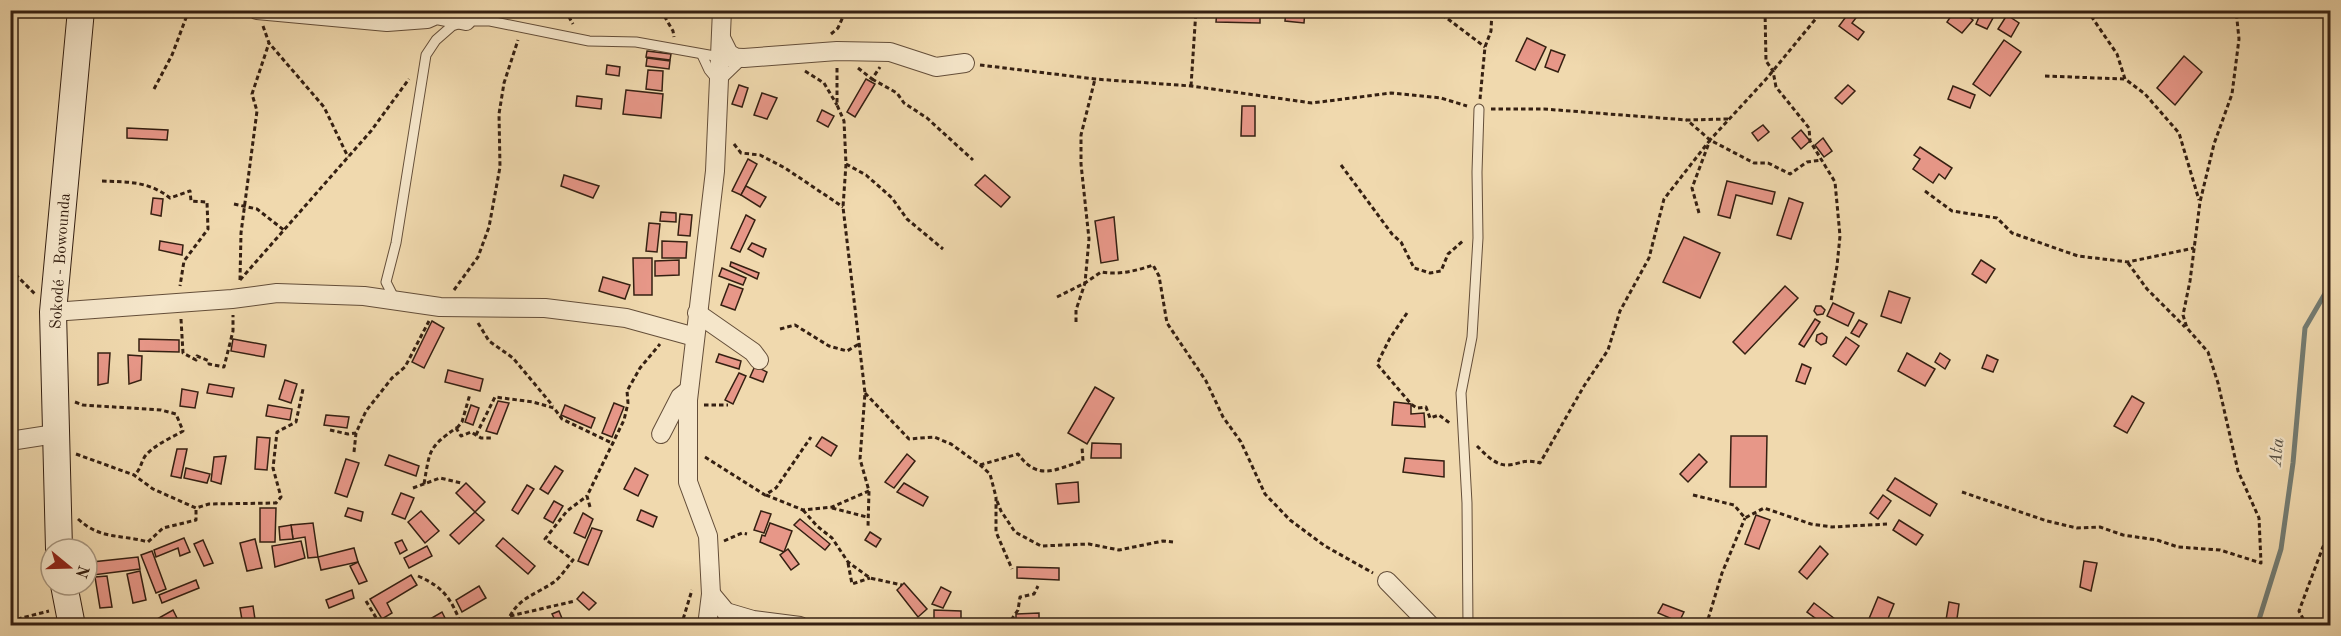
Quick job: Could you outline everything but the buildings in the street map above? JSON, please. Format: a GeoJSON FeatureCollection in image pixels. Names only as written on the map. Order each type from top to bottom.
{"type":"FeatureCollection","features":[{"type":"Feature","properties":{"kind":"main road","name":"Sokodé - Bowounda"},"geometry":{"type":"LineString","coordinates":[[59,537],[53,312],[81,10]]}},
{"type":"Feature","properties":{"kind":"street"},"geometry":{"type":"LineString","coordinates":[[257,11],[387,22],[427,19],[436,15],[466,21]]}},
{"type":"Feature","properties":{"kind":"street"},"geometry":{"type":"LineString","coordinates":[[707,626],[708,536],[688,482],[688,399],[715,171],[722,19]]}},
{"type":"Feature","properties":{"kind":"street"},"geometry":{"type":"LineString","coordinates":[[720,57],[744,58],[837,51],[890,52],[936,67],[965,63]]}},
{"type":"Feature","properties":{"kind":"street"},"geometry":{"type":"LineString","coordinates":[[53,312],[232,299],[277,293],[364,296],[440,307],[545,308],[626,318],[694,345]]}},
{"type":"Feature","properties":{"kind":"street"},"geometry":{"type":"LineString","coordinates":[[698,313],[753,352],[759,360]]}},
{"type":"Feature","properties":{"kind":"street"},"geometry":{"type":"LineString","coordinates":[[670,335],[694,345]]}},
{"type":"Feature","properties":{"kind":"street"},"geometry":{"type":"LineString","coordinates":[[661,434],[680,397],[688,399]]}},
{"type":"Feature","properties":{"kind":"street"},"geometry":{"type":"LineString","coordinates":[[10,441],[55,440]]}},
{"type":"Feature","properties":{"kind":"street"},"geometry":{"type":"LineString","coordinates":[[707,579],[726,612],[753,620],[800,626]]}},
{"type":"Feature","properties":{"kind":"street"},"geometry":{"type":"LineString","coordinates":[[1387,581],[1431,626]]}},
{"type":"Feature","properties":{"kind":"lane"},"geometry":{"type":"LineString","coordinates":[[702,55],[709,70],[719,82],[744,58],[732,50],[722,19]]}},
{"type":"Feature","properties":{"kind":"lane"},"geometry":{"type":"LineString","coordinates":[[394,300],[386,282],[396,243],[426,55],[436,40],[452,26],[466,21],[490,21],[589,41],[636,42],[720,57]]}},
{"type":"Feature","properties":{"kind":"lane"},"geometry":{"type":"LineString","coordinates":[[1468,626],[1467,503],[1461,393],[1472,336],[1478,238],[1479,110]]}},
{"type":"Feature","properties":{"kind":"path"},"geometry":{"type":"LineString","coordinates":[[154,89],[172,55],[189,10]]}},
{"type":"Feature","properties":{"kind":"path"},"geometry":{"type":"LineString","coordinates":[[652,10],[662,12],[673,31],[676,50]]}},
{"type":"Feature","properties":{"kind":"path"},"geometry":{"type":"LineString","coordinates":[[1191,86],[1196,10]]}},
{"type":"Feature","properties":{"kind":"path"},"geometry":{"type":"LineString","coordinates":[[1436,10],[1485,47]]}},
{"type":"Feature","properties":{"kind":"path"},"geometry":{"type":"LineString","coordinates":[[1479,110],[1485,47],[1491,31],[1492,10]]}},
{"type":"Feature","properties":{"kind":"path"},"geometry":{"type":"LineString","coordinates":[[1766,10],[1766,61],[1773,71],[1776,87],[1809,128],[1810,141],[1835,182],[1840,236],[1831,301]]}},
{"type":"Feature","properties":{"kind":"path"},"geometry":{"type":"LineString","coordinates":[[1407,313],[1390,338],[1377,364],[1411,404],[1418,408],[1426,407],[1430,418],[1439,415],[1490,458],[1504,465],[1528,460],[1540,463],[1584,386],[1608,350],[1620,311],[1649,258],[1664,199],[1728,119],[1773,71],[1822,10]]}},
{"type":"Feature","properties":{"kind":"path"},"geometry":{"type":"LineString","coordinates":[[2087,10],[2117,54],[2125,80]]}},
{"type":"Feature","properties":{"kind":"path"},"geometry":{"type":"LineString","coordinates":[[2187,328],[2183,315],[2200,202],[2214,144],[2232,94],[2239,39],[2236,10]]}},
{"type":"Feature","properties":{"kind":"path"},"geometry":{"type":"LineString","coordinates":[[257,11],[269,43],[324,107],[348,157]]}},
{"type":"Feature","properties":{"kind":"path"},"geometry":{"type":"LineString","coordinates":[[354,452],[356,433],[366,411],[392,378],[405,367],[431,318],[468,274],[478,257],[489,227],[500,167],[499,114],[504,83],[517,46],[521,26]]}},
{"type":"Feature","properties":{"kind":"path"},"geometry":{"type":"LineString","coordinates":[[102,181],[135,183],[158,188],[170,198],[190,191],[191,201],[207,202],[207,229],[184,261],[179,302],[183,353],[196,360],[197,356],[209,361],[209,364],[224,367],[233,331],[232,299],[240,280],[244,207],[257,111],[252,94],[269,43]]}},
{"type":"Feature","properties":{"kind":"path"},"geometry":{"type":"LineString","coordinates":[[837,51],[837,105]]}},
{"type":"Feature","properties":{"kind":"path"},"geometry":{"type":"LineString","coordinates":[[240,280],[371,131],[426,55]]}},
{"type":"Feature","properties":{"kind":"path"},"geometry":{"type":"LineString","coordinates":[[965,63],[1026,72],[1191,86],[1312,103],[1390,93],[1441,98],[1479,110],[1545,110],[1687,120],[1728,119]]}},
{"type":"Feature","properties":{"kind":"path"},"geometry":{"type":"LineString","coordinates":[[804,70],[824,83],[844,121],[846,164],[843,207],[865,393],[860,459],[868,491],[868,527]]}},
{"type":"Feature","properties":{"kind":"path"},"geometry":{"type":"LineString","coordinates":[[2045,76],[2125,80],[2145,94],[2179,133],[2200,202]]}},
{"type":"Feature","properties":{"kind":"path"},"geometry":{"type":"LineString","coordinates":[[872,79],[897,93],[904,103],[927,118],[973,160]]}},
{"type":"Feature","properties":{"kind":"path"},"geometry":{"type":"LineString","coordinates":[[1076,322],[1076,310],[1085,283],[1089,238],[1081,164],[1082,135],[1095,79]]}},
{"type":"Feature","properties":{"kind":"path"},"geometry":{"type":"LineString","coordinates":[[1687,120],[1710,141],[1754,163],[1768,163],[1790,174],[1807,162],[1822,160]]}},
{"type":"Feature","properties":{"kind":"path"},"geometry":{"type":"LineString","coordinates":[[717,121],[741,153],[760,155],[843,207]]}},
{"type":"Feature","properties":{"kind":"path"},"geometry":{"type":"LineString","coordinates":[[1699,213],[1692,188],[1710,141]]}},
{"type":"Feature","properties":{"kind":"path"},"geometry":{"type":"LineString","coordinates":[[846,164],[866,175],[892,198],[907,219],[943,249]]}},
{"type":"Feature","properties":{"kind":"path"},"geometry":{"type":"LineString","coordinates":[[1341,165],[1392,234],[1401,242],[1414,268],[1430,273],[1441,271],[1448,254],[1466,239],[1478,238]]}},
{"type":"Feature","properties":{"kind":"path"},"geometry":{"type":"LineString","coordinates":[[1924,191],[1952,211],[1997,218],[2012,233],[2078,256],[2128,262],[2194,248]]}},
{"type":"Feature","properties":{"kind":"path"},"geometry":{"type":"LineString","coordinates":[[234,204],[257,209],[285,231]]}},
{"type":"Feature","properties":{"kind":"path"},"geometry":{"type":"LineString","coordinates":[[1962,492],[2057,524],[2077,528],[2100,527],[2123,535],[2157,540],[2178,547],[2220,550],[2261,564],[2259,518],[2238,471],[2218,383],[2208,352],[2147,289],[2128,262]]}},
{"type":"Feature","properties":{"kind":"path"},"geometry":{"type":"LineString","coordinates":[[1057,297],[1101,272],[1111,274],[1140,270],[1153,265],[1159,276],[1167,323],[1206,381],[1223,417],[1241,442],[1265,494],[1290,520],[1325,546],[1387,581]]}},
{"type":"Feature","properties":{"kind":"path"},"geometry":{"type":"LineString","coordinates":[[10,269],[53,312]]}},
{"type":"Feature","properties":{"kind":"path"},"geometry":{"type":"LineString","coordinates":[[470,308],[489,341],[513,358],[562,419],[614,444]]}},
{"type":"Feature","properties":{"kind":"path"},"geometry":{"type":"LineString","coordinates":[[780,329],[795,325],[829,346],[847,351],[859,344]]}},
{"type":"Feature","properties":{"kind":"path"},"geometry":{"type":"LineString","coordinates":[[575,601],[510,616],[515,606],[529,595],[555,581],[573,560],[544,539],[567,511],[587,496],[624,420],[628,403],[627,391],[652,351],[670,335]]}},
{"type":"Feature","properties":{"kind":"path"},"geometry":{"type":"LineString","coordinates":[[55,440],[134,475],[153,489],[196,507],[209,504],[276,503],[281,497],[273,468],[277,432],[296,422],[303,389]]}},
{"type":"Feature","properties":{"kind":"path"},"geometry":{"type":"LineString","coordinates":[[865,393],[909,439],[934,437],[951,444],[980,465],[990,474],[1001,512],[1015,532],[1041,546],[1089,544],[1119,550],[1163,541],[1173,542]]}},
{"type":"Feature","properties":{"kind":"path"},"geometry":{"type":"LineString","coordinates":[[424,484],[429,452],[435,443],[462,422],[470,394]]}},
{"type":"Feature","properties":{"kind":"path"},"geometry":{"type":"LineString","coordinates":[[476,435],[495,397],[533,402],[554,408]]}},
{"type":"Feature","properties":{"kind":"path"},"geometry":{"type":"LineString","coordinates":[[688,399],[728,405]]}},
{"type":"Feature","properties":{"kind":"path"},"geometry":{"type":"LineString","coordinates":[[55,405],[68,405],[77,401],[83,405],[161,410],[176,414],[183,431],[144,456],[134,475]]}},
{"type":"Feature","properties":{"kind":"path"},"geometry":{"type":"LineString","coordinates":[[456,428],[461,436],[471,432],[481,438],[493,438]]}},
{"type":"Feature","properties":{"kind":"path"},"geometry":{"type":"LineString","coordinates":[[330,430],[348,434],[356,433]]}},
{"type":"Feature","properties":{"kind":"path"},"geometry":{"type":"LineString","coordinates":[[765,495],[776,488],[811,437]]}},
{"type":"Feature","properties":{"kind":"path"},"geometry":{"type":"LineString","coordinates":[[688,447],[765,495],[803,510],[832,538],[848,562],[870,578],[902,585]]}},
{"type":"Feature","properties":{"kind":"path"},"geometry":{"type":"LineString","coordinates":[[980,465],[1018,454],[1028,467],[1036,471],[1047,472],[1083,461],[1082,447]]}},
{"type":"Feature","properties":{"kind":"path"},"geometry":{"type":"LineString","coordinates":[[413,488],[440,478],[461,483]]}},
{"type":"Feature","properties":{"kind":"path"},"geometry":{"type":"LineString","coordinates":[[803,510],[829,507],[868,491]]}},
{"type":"Feature","properties":{"kind":"path"},"geometry":{"type":"LineString","coordinates":[[1693,495],[1734,505],[1744,518]]}},
{"type":"Feature","properties":{"kind":"path"},"geometry":{"type":"LineString","coordinates":[[587,496],[590,507]]}},
{"type":"Feature","properties":{"kind":"path"},"geometry":{"type":"LineString","coordinates":[[996,497],[996,532],[1012,570]]}},
{"type":"Feature","properties":{"kind":"path"},"geometry":{"type":"LineString","coordinates":[[58,514],[76,517],[89,529],[105,536],[129,537],[148,543],[163,528],[196,520],[196,507]]}},
{"type":"Feature","properties":{"kind":"path"},"geometry":{"type":"LineString","coordinates":[[829,507],[867,518]]}},
{"type":"Feature","properties":{"kind":"path"},"geometry":{"type":"LineString","coordinates":[[1706,626],[1722,573],[1744,518],[1764,508],[1811,524],[1832,527],[1887,524]]}},
{"type":"Feature","properties":{"kind":"path"},"geometry":{"type":"LineString","coordinates":[[2307,626],[2299,611],[2331,528]]}},
{"type":"Feature","properties":{"kind":"path"},"geometry":{"type":"LineString","coordinates":[[708,547],[742,533],[747,534]]}},
{"type":"Feature","properties":{"kind":"path"},"geometry":{"type":"LineString","coordinates":[[848,562],[852,584],[870,578]]}},
{"type":"Feature","properties":{"kind":"path"},"geometry":{"type":"LineString","coordinates":[[418,576],[436,584],[448,597],[462,626]]}},
{"type":"Feature","properties":{"kind":"path"},"geometry":{"type":"LineString","coordinates":[[1008,625],[1018,610],[1020,597],[1034,594],[1038,586]]}},
{"type":"Feature","properties":{"kind":"path"},"geometry":{"type":"LineString","coordinates":[[366,601],[381,626]]}},
{"type":"Feature","properties":{"kind":"path"},"geometry":{"type":"LineString","coordinates":[[10,621],[68,605]]}},
{"type":"Feature","properties":{"kind":"waterway","name":"Ata"},"geometry":{"type":"LineString","coordinates":[[2257,626],[2281,549],[2293,463],[2305,328],[2330,285]]}}]}
